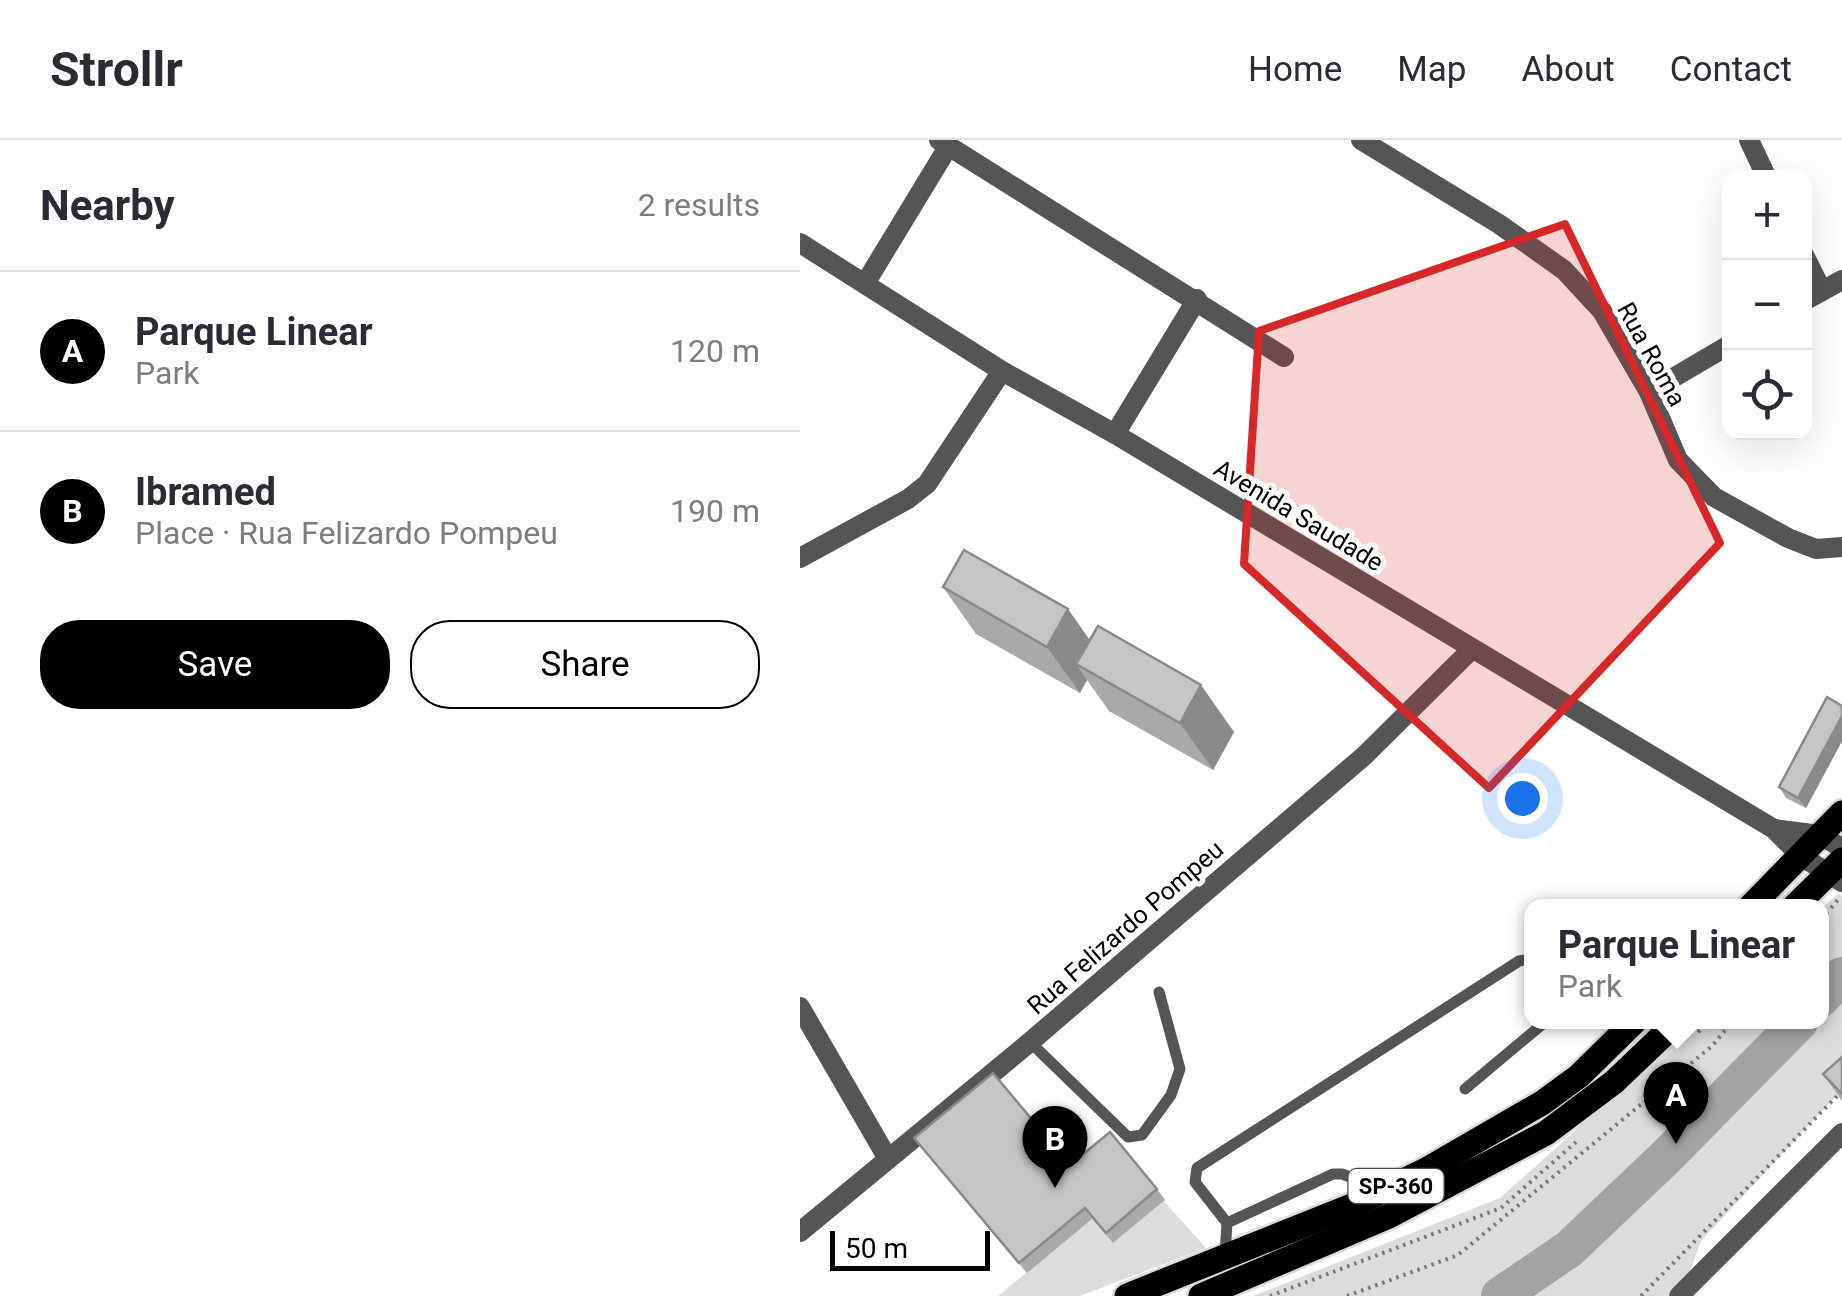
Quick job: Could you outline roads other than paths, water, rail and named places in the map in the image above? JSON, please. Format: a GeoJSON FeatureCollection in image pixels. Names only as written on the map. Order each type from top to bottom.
{"type":"FeatureCollection","features":[{"type":"Feature","properties":{"kind":"main road"},"geometry":{"type":"LineString","coordinates":[[1757,899],[1802,856],[1831,841],[1842,813]]}},
{"type":"Feature","properties":{"kind":"main road"},"geometry":{"type":"LineString","coordinates":[[1806,899],[1839,878]]}},
{"type":"Feature","properties":{"kind":"main road","name":"SP-360"},"geometry":{"type":"LineString","coordinates":[[1126,1296],[1387,1191],[1542,1103],[1579,1076],[1627,1029]]}},
{"type":"Feature","properties":{"kind":"main road","name":"SP-360"},"geometry":{"type":"LineString","coordinates":[[1202,1296],[1426,1199],[1546,1133],[1614,1082],[1670,1029]]}},
{"type":"Feature","properties":{"kind":"street","name":"Rua Roma"},"geometry":{"type":"LineString","coordinates":[[1362,140],[1500,224],[1564,270],[1602,310],[1649,392],[1678,460],[1714,498],[1816,549],[1842,547]]}},
{"type":"Feature","properties":{"kind":"street"},"geometry":{"type":"LineString","coordinates":[[1749,140],[1763,170]]}},
{"type":"Feature","properties":{"kind":"street"},"geometry":{"type":"LineString","coordinates":[[866,282],[943,143],[1284,356]]}},
{"type":"Feature","properties":{"kind":"street","name":"Avenida Saudade"},"geometry":{"type":"LineString","coordinates":[[800,243],[1002,371],[1115,434],[1774,829],[1802,856],[1839,878]]}},
{"type":"Feature","properties":{"kind":"street"},"geometry":{"type":"LineString","coordinates":[[1805,260],[1813,296],[1842,280]]}},
{"type":"Feature","properties":{"kind":"street"},"geometry":{"type":"LineString","coordinates":[[1115,434],[1197,300]]}},
{"type":"Feature","properties":{"kind":"street"},"geometry":{"type":"LineString","coordinates":[[1649,392],[1722,350]]}},
{"type":"Feature","properties":{"kind":"street"},"geometry":{"type":"LineString","coordinates":[[800,558],[908,499],[927,484],[1002,371]]}},
{"type":"Feature","properties":{"kind":"street","name":"Rua Felizardo Pompeu"},"geometry":{"type":"LineString","coordinates":[[800,1232],[1030,1042],[1364,756],[1472,648]]}},
{"type":"Feature","properties":{"kind":"street","name":"Avenida Saudade"},"geometry":{"type":"LineString","coordinates":[[1774,829],[1831,841]]}},
{"type":"Feature","properties":{"kind":"street"},"geometry":{"type":"LineString","coordinates":[[800,1007],[888,1158]]}},
{"type":"Feature","properties":{"kind":"street"},"geometry":{"type":"LineString","coordinates":[[1678,1296],[1842,1133]]}},
{"type":"Feature","properties":{"kind":"lane"},"geometry":{"type":"LineString","coordinates":[[1225,1258],[1226,1223],[1195,1182],[1197,1168],[1524,961]]}},
{"type":"Feature","properties":{"kind":"lane"},"geometry":{"type":"LineString","coordinates":[[1030,1042],[1128,1137],[1135,1138],[1142,1135],[1178,1081],[1180,1069],[1159,992]]}},
{"type":"Feature","properties":{"kind":"lane"},"geometry":{"type":"LineString","coordinates":[[1465,1089],[1538,1029]]}},
{"type":"Feature","properties":{"kind":"lane"},"geometry":{"type":"LineString","coordinates":[[1226,1223],[1334,1174],[1387,1191]]}},
{"type":"Feature","properties":{"kind":"waterway"},"geometry":{"type":"LineString","coordinates":[[1829,990],[1842,976]]}},
{"type":"Feature","properties":{"kind":"waterway"},"geometry":{"type":"LineString","coordinates":[[1500,1296],[1569,1249],[1792,1029]]}},
{"type":"Feature","properties":{"kind":"place","name":"Parque Linear"},"geometry":{"type":"Point","coordinates":[1676,1144]}},
{"type":"Feature","properties":{"kind":"place","name":"Ibramed"},"geometry":{"type":"Point","coordinates":[1055,1188]}}]}
